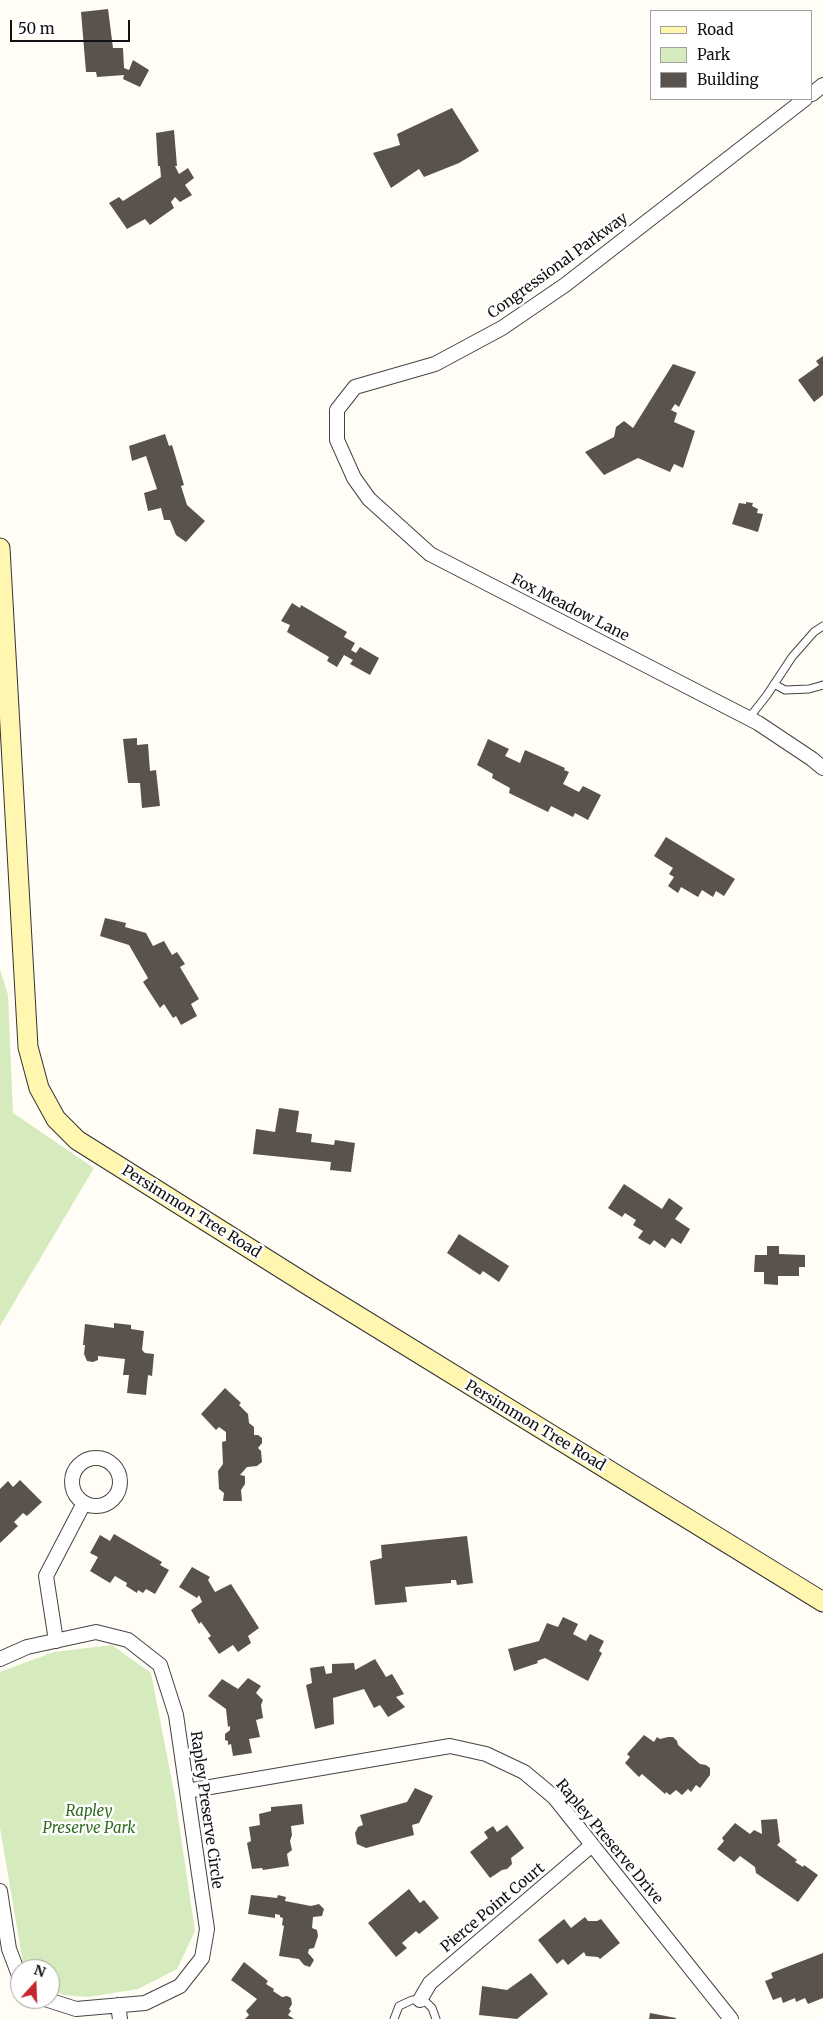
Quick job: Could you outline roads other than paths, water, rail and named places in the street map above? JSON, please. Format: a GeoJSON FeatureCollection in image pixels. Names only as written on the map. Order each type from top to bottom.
{"type":"FeatureCollection","features":[{"type":"Feature","properties":{"kind":"main road","name":"Persimmon Tree Road"},"geometry":{"type":"LineString","coordinates":[[0,548],[23,986],[28,1047],[39,1088],[56,1119],[77,1140],[427,1360],[823,1602]]}},
{"type":"Feature","properties":{"kind":"street"},"geometry":{"type":"LineString","coordinates":[[813,93],[823,85]]}},
{"type":"Feature","properties":{"kind":"street","name":"Congressional Parkway"},"geometry":{"type":"LineString","coordinates":[[337,440],[337,410],[355,388],[435,364],[502,328],[565,285],[804,100]]}},
{"type":"Feature","properties":{"kind":"street","name":"Fox Meadow Lane"},"geometry":{"type":"LineString","coordinates":[[337,440],[354,478],[369,499],[430,554],[749,718],[823,768]]}},
{"type":"Feature","properties":{"kind":"street"},"geometry":{"type":"LineString","coordinates":[[56,1641],[46,1576],[84,1503]]}},
{"type":"Feature","properties":{"kind":"street","name":"Rapley Preserve Circle"},"geometry":{"type":"LineString","coordinates":[[0,1659],[27,1647],[96,1632],[128,1640],[160,1665],[176,1715],[207,1928],[202,1958],[180,1986],[145,2003],[119,2012],[76,2009],[60,2004]]}},
{"type":"Feature","properties":{"kind":"street","name":"Rapley Preserve Drive"},"geometry":{"type":"LineString","coordinates":[[187,1791],[450,1746],[486,1754],[524,1772],[554,1797],[731,2019]]}},
{"type":"Feature","properties":{"kind":"street","name":"Pierce Point Court"},"geometry":{"type":"LineString","coordinates":[[420,2000],[430,1983],[592,1846]]}},
{"type":"Feature","properties":{"kind":"street"},"geometry":{"type":"LineString","coordinates":[[0,1891],[9,1949],[13,1959]]}},
{"type":"Feature","properties":{"kind":"lane"},"geometry":{"type":"LineString","coordinates":[[749,718],[792,656],[814,632],[823,626]]}},
{"type":"Feature","properties":{"kind":"lane"},"geometry":{"type":"LineString","coordinates":[[774,684],[785,690],[809,689],[823,685]]}},
{"type":"Feature","properties":{"kind":"lane"},"geometry":{"type":"LineString","coordinates":[[394,2019],[399,2006],[405,2002],[420,2000],[432,2008],[436,2019]]}},
{"type":"Feature","properties":{"kind":"park label","name":"Rapley Preserve Park"},"geometry":{"type":"Point","coordinates":[89,1820]}}]}
